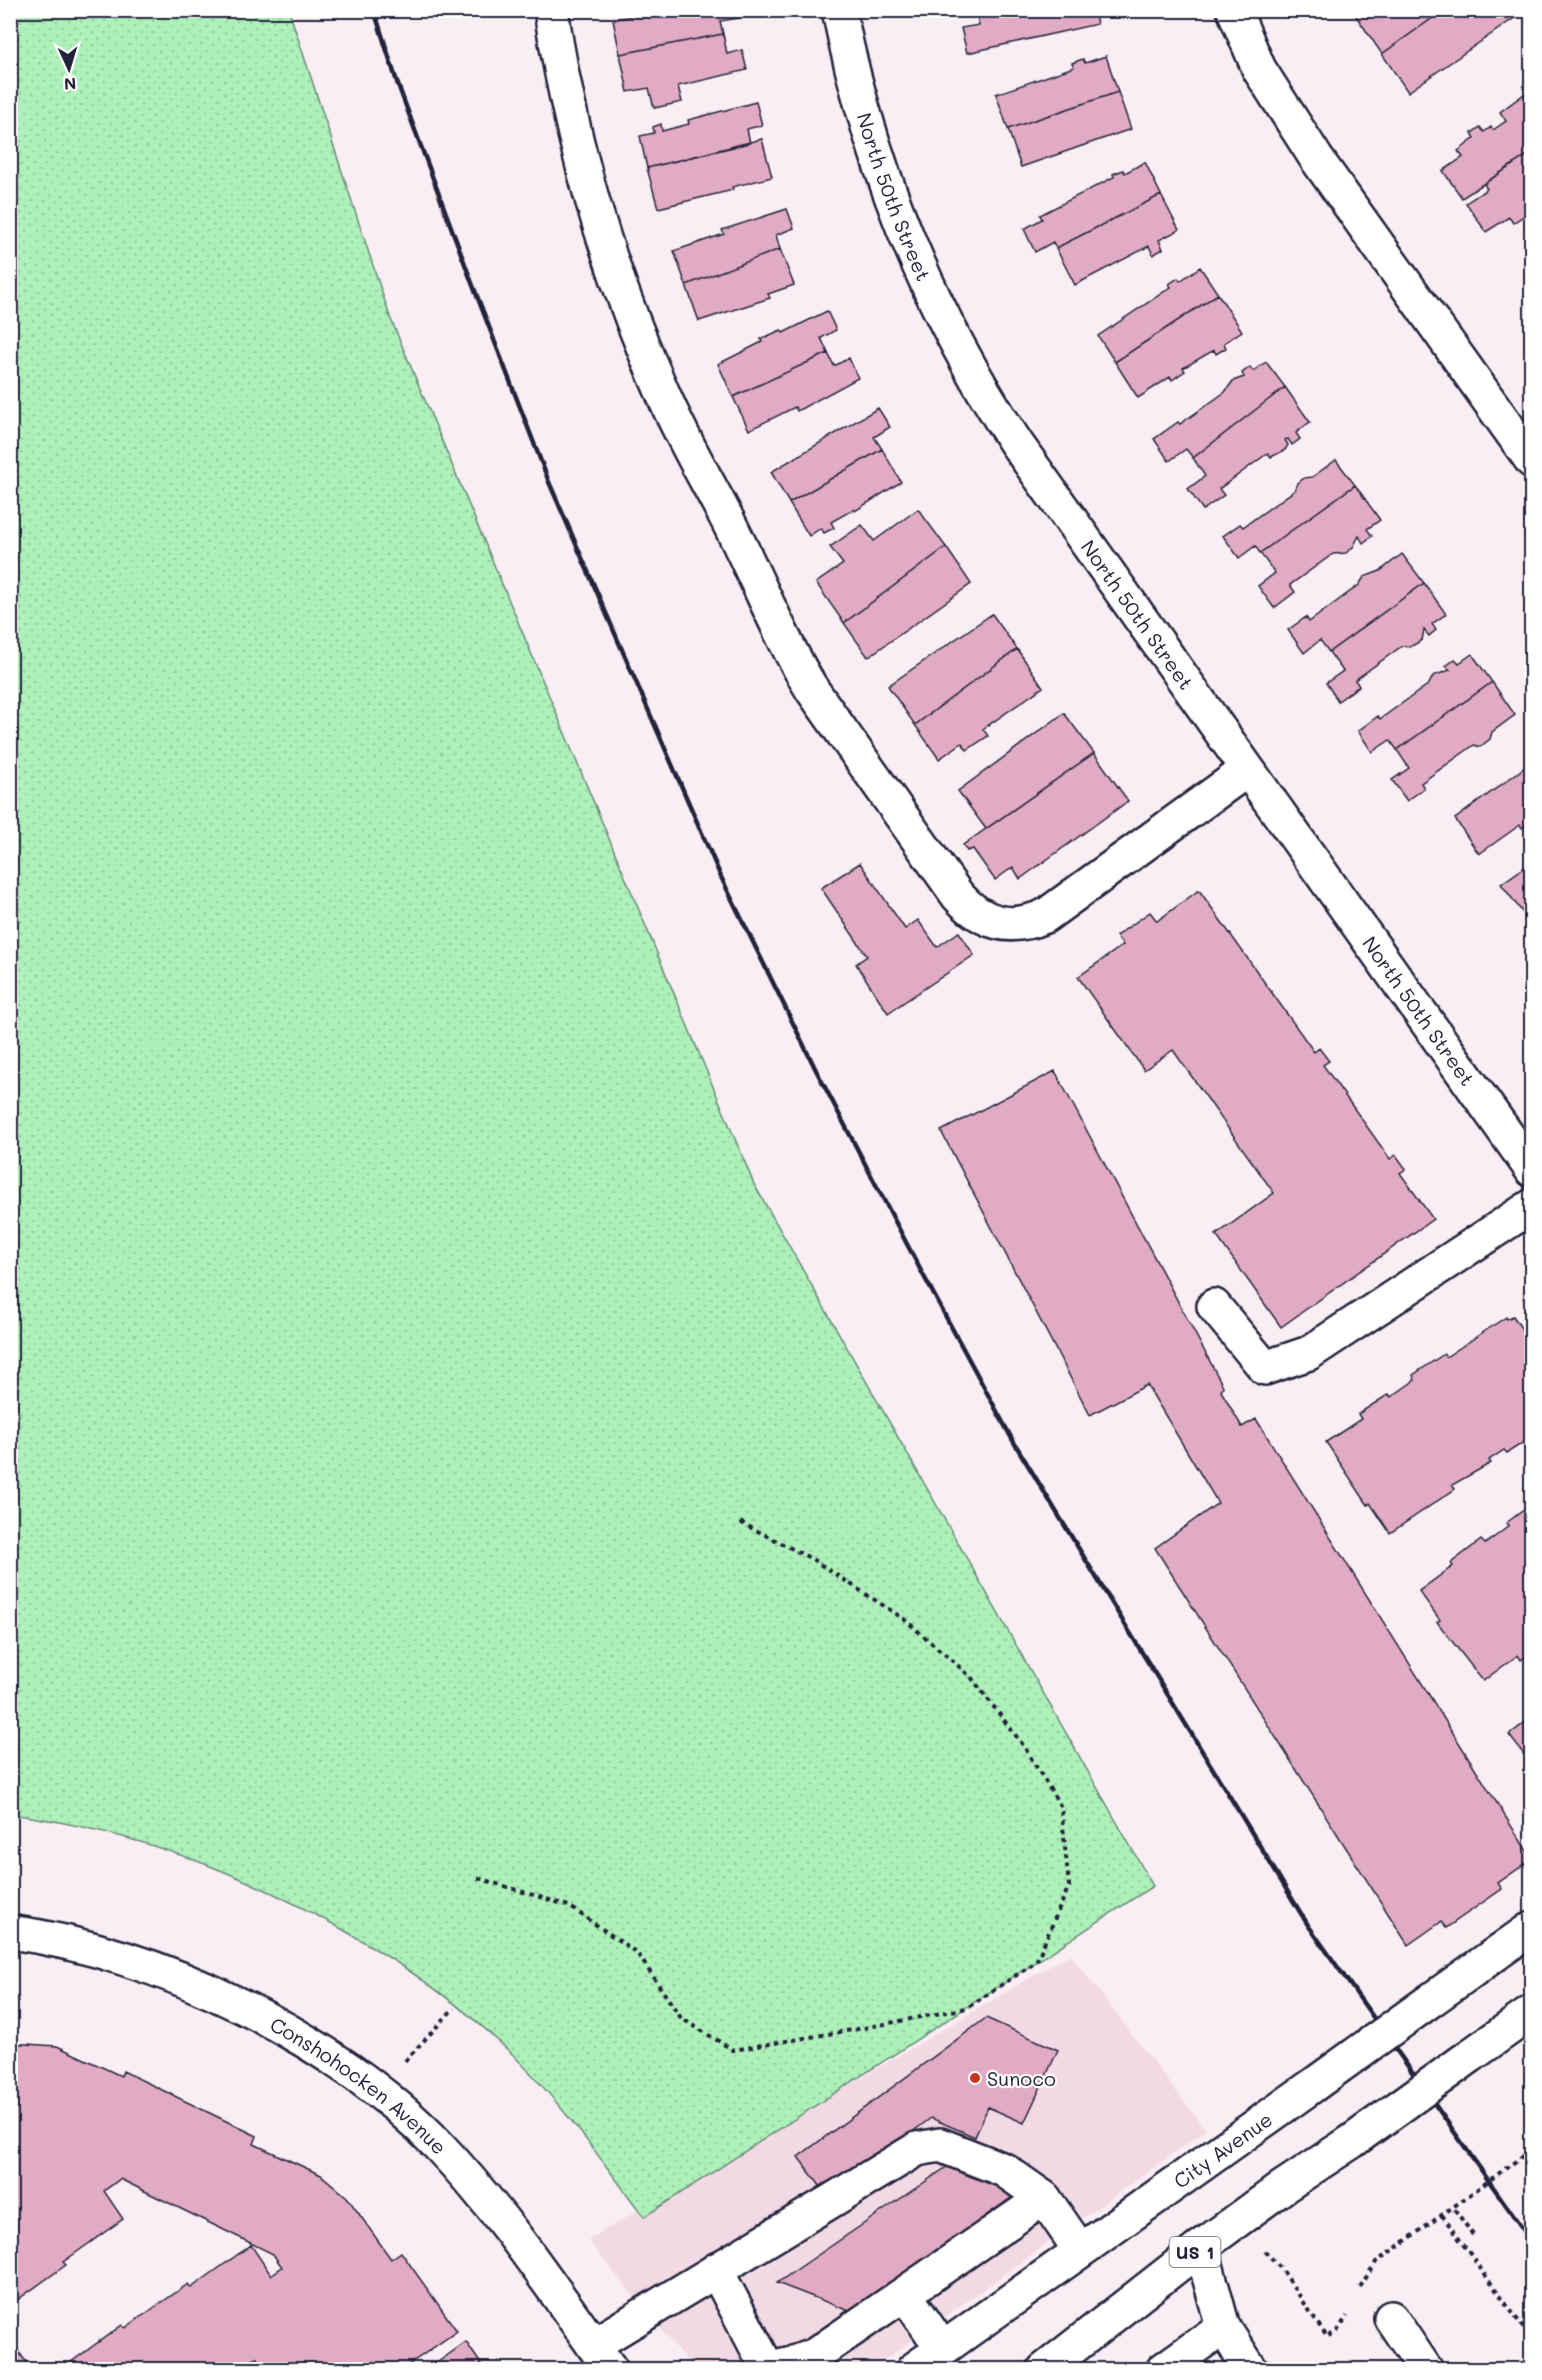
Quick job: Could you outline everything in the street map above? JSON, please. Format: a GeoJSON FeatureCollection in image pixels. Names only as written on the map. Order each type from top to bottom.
{"type":"FeatureCollection","features":[{"type":"Feature","properties":{"kind":"main road"},"geometry":{"type":"LineString","coordinates":[[551,10],[569,111],[593,202],[639,337],[665,398],[731,527],[798,667],[958,896],[982,917],[1001,923],[1017,924],[1045,916],[1247,770]]}},
{"type":"Feature","properties":{"kind":"main road","name":"North 50th Street"},"geometry":{"type":"LineString","coordinates":[[839,10],[857,89],[899,219],[951,335],[982,392],[1247,770],[1532,1170]]}},
{"type":"Feature","properties":{"kind":"main road"},"geometry":{"type":"LineString","coordinates":[[1234,10],[1259,69],[1316,158],[1532,461]]}},
{"type":"Feature","properties":{"kind":"main road"},"geometry":{"type":"LineString","coordinates":[[1214,1306],[1265,1368],[1309,1353],[1532,1206]]}},
{"type":"Feature","properties":{"kind":"main road","name":"City Avenue"},"geometry":{"type":"LineString","coordinates":[[913,2370],[1532,1929]]}},
{"type":"Feature","properties":{"kind":"main road","name":"Conshohocken Avenue"},"geometry":{"type":"LineString","coordinates":[[10,1932],[36,1935],[111,1954],[181,1978],[251,2011],[378,2090],[439,2145],[490,2205],[602,2357]]}},
{"type":"Feature","properties":{"kind":"main road","name":"US 1"},"geometry":{"type":"LineString","coordinates":[[1051,2367],[1201,2247],[1532,2012]]}},
{"type":"Feature","properties":{"kind":"main road"},"geometry":{"type":"LineString","coordinates":[[602,2357],[716,2270],[917,2149],[940,2145],[1005,2170],[1044,2198],[1080,2250]]}},
{"type":"Feature","properties":{"kind":"main road"},"geometry":{"type":"LineString","coordinates":[[716,2270],[764,2368],[796,2362],[820,2362],[905,2294],[1044,2198]]}},
{"type":"Feature","properties":{"kind":"main road"},"geometry":{"type":"LineString","coordinates":[[1201,2247],[1222,2327],[1251,2370]]}},
{"type":"Feature","properties":{"kind":"main road"},"geometry":{"type":"LineString","coordinates":[[905,2294],[942,2348]]}},
{"type":"Feature","properties":{"kind":"main road"},"geometry":{"type":"LineString","coordinates":[[1391,2318],[1426,2370]]}},
{"type":"Feature","properties":{"kind":"main road"},"geometry":{"type":"LineString","coordinates":[[1163,2370],[1222,2327]]}},
{"type":"Feature","properties":{"kind":"path"},"geometry":{"type":"LineString","coordinates":[[478,1878],[569,1906],[637,1953],[681,2018],[733,2050],[967,2008],[1036,1962],[1069,1886],[1061,1807],[1023,1745],[971,1677],[904,1619],[812,1560],[738,1521]]}},
{"type":"Feature","properties":{"kind":"path"},"geometry":{"type":"LineString","coordinates":[[378,2090],[454,2008]]}},
{"type":"Feature","properties":{"kind":"path"},"geometry":{"type":"LineString","coordinates":[[1355,2296],[1376,2262],[1524,2155],[1532,2165]]}},
{"type":"Feature","properties":{"kind":"path"},"geometry":{"type":"LineString","coordinates":[[1453,2206],[1473,2235]]}},
{"type":"Feature","properties":{"kind":"path"},"geometry":{"type":"LineString","coordinates":[[1442,2215],[1532,2340]]}},
{"type":"Feature","properties":{"kind":"path"},"geometry":{"type":"LineString","coordinates":[[1264,2251],[1283,2271],[1327,2337],[1345,2323],[1348,2313]]}},
{"type":"Feature","properties":{"kind":"shaded area"},"geometry":{"type":"Polygon","coordinates":[[[1070,1954],[1206,2130],[872,2369],[693,2369],[588,2240],[1070,1954]]]}},
{"type":"Feature","properties":{"kind":"green space"},"geometry":{"type":"Polygon","coordinates":[[[11,10],[289,11],[390,317],[754,1184],[1153,1886],[644,2217],[571,2120],[540,2083],[504,2046],[443,1994],[377,1950],[313,1913],[272,1893],[188,1858],[102,1831],[11,1814],[11,10]]]}},
{"type":"Feature","properties":{"kind":"building"},"geometry":{"type":"Polygon","coordinates":[[[634,10],[738,10],[739,18],[720,21],[723,34],[620,54],[613,20],[635,15],[634,10]]]}},
{"type":"Feature","properties":{"kind":"building"},"geometry":{"type":"Polygon","coordinates":[[[982,10],[1094,10],[1097,24],[967,53],[961,28],[979,25],[976,12],[982,10]]]}},
{"type":"Feature","properties":{"kind":"building"},"geometry":{"type":"Polygon","coordinates":[[[1364,10],[1444,10],[1382,54],[1356,16],[1364,10]]]}},
{"type":"Feature","properties":{"kind":"building"},"geometry":{"type":"Polygon","coordinates":[[[1444,10],[1526,10],[1408,92],[1382,54],[1444,10]]]}},
{"type":"Feature","properties":{"kind":"building"},"geometry":{"type":"Polygon","coordinates":[[[723,34],[727,54],[742,50],[747,70],[678,86],[682,102],[654,108],[649,88],[628,92],[620,54],[723,34]]]}},
{"type":"Feature","properties":{"kind":"building"},"geometry":{"type":"Polygon","coordinates":[[[1106,56],[1118,92],[1008,129],[996,94],[1074,67],[1072,63],[1083,59],[1085,63],[1106,56]]]}},
{"type":"Feature","properties":{"kind":"building"},"geometry":{"type":"Polygon","coordinates":[[[1118,92],[1131,129],[1021,167],[1008,129],[1118,92]]]}},
{"type":"Feature","properties":{"kind":"building"},"geometry":{"type":"Polygon","coordinates":[[[1524,94],[1532,103],[1532,152],[1462,198],[1443,171],[1463,157],[1458,151],[1475,138],[1472,133],[1480,127],[1484,132],[1491,127],[1493,130],[1506,121],[1500,112],[1524,94]]]}},
{"type":"Feature","properties":{"kind":"building"},"geometry":{"type":"Polygon","coordinates":[[[756,102],[762,125],[747,129],[750,143],[647,168],[640,136],[654,133],[653,127],[661,124],[662,131],[689,124],[688,120],[756,102]]]}},
{"type":"Feature","properties":{"kind":"building"},"geometry":{"type":"Polygon","coordinates":[[[762,139],[772,177],[732,187],[733,190],[658,208],[647,168],[762,139]]]}},
{"type":"Feature","properties":{"kind":"building"},"geometry":{"type":"Polygon","coordinates":[[[1532,152],[1532,210],[1513,223],[1509,217],[1486,232],[1466,203],[1487,189],[1484,184],[1532,152]]]}},
{"type":"Feature","properties":{"kind":"building"},"geometry":{"type":"Polygon","coordinates":[[[1145,162],[1161,195],[1056,248],[1053,242],[1035,252],[1024,229],[1042,219],[1040,215],[1114,177],[1113,174],[1123,170],[1125,173],[1145,162]]]}},
{"type":"Feature","properties":{"kind":"building"},"geometry":{"type":"Polygon","coordinates":[[[1161,195],[1179,230],[1159,240],[1163,249],[1153,255],[1149,246],[1075,285],[1056,248],[1161,195]]]}},
{"type":"Feature","properties":{"kind":"building"},"geometry":{"type":"Polygon","coordinates":[[[787,209],[794,228],[776,235],[780,249],[686,285],[674,251],[724,234],[722,230],[787,209]]]}},
{"type":"Feature","properties":{"kind":"building"},"geometry":{"type":"Polygon","coordinates":[[[780,249],[794,285],[768,294],[770,298],[699,321],[686,285],[780,249]]]}},
{"type":"Feature","properties":{"kind":"building"},"geometry":{"type":"Polygon","coordinates":[[[1200,267],[1218,294],[1115,362],[1098,336],[1171,287],[1169,284],[1178,278],[1180,281],[1200,267]]]}},
{"type":"Feature","properties":{"kind":"building"},"geometry":{"type":"Polygon","coordinates":[[[1218,294],[1242,331],[1224,343],[1226,348],[1216,354],[1214,350],[1183,368],[1185,371],[1172,380],[1170,377],[1138,398],[1115,362],[1218,294]]]}},
{"type":"Feature","properties":{"kind":"building"},"geometry":{"type":"Polygon","coordinates":[[[827,311],[836,330],[821,338],[828,353],[733,397],[718,364],[762,342],[761,339],[781,330],[783,333],[827,311]]]}},
{"type":"Feature","properties":{"kind":"building"},"geometry":{"type":"Polygon","coordinates":[[[828,353],[834,366],[849,358],[858,378],[797,411],[795,407],[749,430],[733,397],[828,353]]]}},
{"type":"Feature","properties":{"kind":"building"},"geometry":{"type":"Polygon","coordinates":[[[1266,362],[1285,387],[1193,458],[1186,449],[1169,461],[1154,439],[1178,422],[1180,424],[1225,392],[1233,381],[1244,377],[1242,373],[1250,367],[1253,371],[1266,362]]]}},
{"type":"Feature","properties":{"kind":"building"},"geometry":{"type":"Polygon","coordinates":[[[1285,387],[1310,422],[1296,433],[1300,439],[1292,445],[1288,439],[1285,440],[1288,445],[1285,450],[1271,457],[1268,453],[1219,489],[1224,495],[1203,510],[1188,489],[1205,476],[1193,458],[1285,387]]]}},
{"type":"Feature","properties":{"kind":"building"},"geometry":{"type":"Polygon","coordinates":[[[878,408],[890,427],[874,437],[882,449],[789,503],[771,472],[878,408]]]}},
{"type":"Feature","properties":{"kind":"building"},"geometry":{"type":"Polygon","coordinates":[[[882,449],[901,482],[855,511],[854,509],[831,522],[834,528],[824,533],[821,528],[809,536],[789,503],[882,449]]]}},
{"type":"Feature","properties":{"kind":"building"},"geometry":{"type":"Polygon","coordinates":[[[1336,460],[1355,485],[1260,553],[1255,546],[1239,558],[1223,536],[1240,524],[1243,527],[1295,490],[1304,478],[1312,477],[1336,460]]]}},
{"type":"Feature","properties":{"kind":"building"},"geometry":{"type":"Polygon","coordinates":[[[1355,485],[1380,520],[1367,529],[1372,536],[1363,543],[1359,536],[1353,547],[1346,553],[1333,554],[1290,585],[1295,592],[1274,608],[1258,586],[1275,573],[1260,553],[1355,485]]]}},
{"type":"Feature","properties":{"kind":"building"},"geometry":{"type":"Polygon","coordinates":[[[918,509],[946,547],[844,623],[816,583],[843,564],[830,547],[862,525],[874,541],[918,509]]]}},
{"type":"Feature","properties":{"kind":"building"},"geometry":{"type":"Polygon","coordinates":[[[946,547],[971,584],[868,657],[844,623],[946,547]]]}},
{"type":"Feature","properties":{"kind":"building"},"geometry":{"type":"Polygon","coordinates":[[[1402,554],[1424,583],[1329,652],[1320,640],[1304,653],[1288,630],[1306,617],[1309,622],[1359,585],[1364,577],[1380,571],[1402,554]]]}},
{"type":"Feature","properties":{"kind":"building"},"geometry":{"type":"Polygon","coordinates":[[[1424,583],[1446,614],[1432,624],[1436,630],[1429,636],[1424,630],[1422,640],[1412,646],[1402,646],[1355,680],[1359,686],[1338,701],[1326,683],[1343,671],[1329,652],[1424,583]]]}},
{"type":"Feature","properties":{"kind":"building"},"geometry":{"type":"Polygon","coordinates":[[[992,614],[1017,649],[915,725],[888,686],[992,614]]]}},
{"type":"Feature","properties":{"kind":"building"},"geometry":{"type":"Polygon","coordinates":[[[1017,649],[1043,687],[983,729],[988,736],[967,750],[962,743],[939,759],[915,725],[1017,649]]]}},
{"type":"Feature","properties":{"kind":"building"},"geometry":{"type":"Polygon","coordinates":[[[1472,654],[1492,682],[1397,750],[1390,740],[1372,752],[1358,731],[1378,716],[1380,719],[1429,684],[1433,676],[1450,670],[1446,666],[1455,659],[1459,663],[1472,654]]]}},
{"type":"Feature","properties":{"kind":"building"},"geometry":{"type":"Polygon","coordinates":[[[1492,682],[1515,715],[1492,732],[1490,739],[1480,747],[1474,745],[1421,783],[1424,788],[1407,801],[1392,780],[1409,768],[1397,750],[1492,682]]]}},
{"type":"Feature","properties":{"kind":"building"},"geometry":{"type":"Polygon","coordinates":[[[1064,713],[1094,753],[986,829],[958,791],[1064,713]]]}},
{"type":"Feature","properties":{"kind":"building"},"geometry":{"type":"Polygon","coordinates":[[[1094,753],[1128,801],[1020,879],[1013,867],[995,880],[973,849],[967,851],[963,845],[1094,753]]]}},
{"type":"Feature","properties":{"kind":"building"},"geometry":{"type":"Polygon","coordinates":[[[1532,762],[1532,820],[1522,828],[1520,825],[1479,854],[1455,819],[1532,762]]]}},
{"type":"Feature","properties":{"kind":"building"},"geometry":{"type":"Polygon","coordinates":[[[1532,862],[1532,913],[1526,917],[1501,884],[1532,862]]]}},
{"type":"Feature","properties":{"kind":"building"},"geometry":{"type":"Polygon","coordinates":[[[860,863],[905,929],[918,920],[937,947],[959,932],[974,955],[888,1013],[856,964],[867,956],[821,888],[860,863]]]}},
{"type":"Feature","properties":{"kind":"building"},"geometry":{"type":"Polygon","coordinates":[[[1199,890],[1314,1052],[1319,1048],[1329,1061],[1323,1065],[1390,1159],[1396,1155],[1406,1169],[1400,1173],[1433,1219],[1281,1327],[1216,1235],[1274,1193],[1173,1050],[1144,1070],[1078,977],[1123,945],[1116,936],[1150,912],[1157,921],[1199,890]]]}},
{"type":"Feature","properties":{"kind":"building"},"geometry":{"type":"Polygon","coordinates":[[[1055,1071],[1223,1386],[1221,1391],[1242,1427],[1256,1419],[1532,1859],[1498,1883],[1502,1889],[1446,1928],[1441,1922],[1408,1945],[1155,1548],[1218,1503],[1147,1385],[1090,1415],[941,1131],[1055,1071]]]}},
{"type":"Feature","properties":{"kind":"building"},"geometry":{"type":"Polygon","coordinates":[[[1513,1316],[1532,1344],[1529,1349],[1532,1353],[1532,1437],[1507,1453],[1504,1450],[1489,1460],[1491,1463],[1452,1485],[1455,1489],[1390,1533],[1370,1503],[1368,1505],[1326,1442],[1361,1419],[1358,1414],[1389,1394],[1391,1397],[1415,1380],[1413,1375],[1444,1354],[1446,1357],[1506,1317],[1507,1319],[1513,1316]]]}},
{"type":"Feature","properties":{"kind":"building"},"geometry":{"type":"Polygon","coordinates":[[[1532,1504],[1532,1652],[1521,1660],[1518,1655],[1483,1681],[1437,1622],[1440,1620],[1419,1591],[1453,1566],[1451,1563],[1481,1540],[1485,1544],[1509,1526],[1506,1523],[1532,1504]]]}},
{"type":"Feature","properties":{"kind":"building"},"geometry":{"type":"Polygon","coordinates":[[[1532,1717],[1532,1765],[1509,1735],[1532,1717]]]}},
{"type":"Feature","properties":{"kind":"building","name":"Sunoco"},"geometry":{"type":"Polygon","coordinates":[[[986,2018],[1058,2050],[1024,2123],[988,2107],[975,2137],[931,2118],[827,2195],[798,2157],[986,2018]]]}},
{"type":"Feature","properties":{"kind":"building"},"geometry":{"type":"Polygon","coordinates":[[[10,2043],[57,2046],[121,2076],[123,2071],[257,2136],[254,2144],[321,2175],[347,2197],[391,2259],[401,2252],[457,2331],[401,2370],[265,2370],[256,2357],[239,2370],[60,2370],[122,2325],[125,2328],[188,2284],[191,2288],[251,2245],[271,2275],[282,2267],[273,2254],[120,2179],[104,2191],[123,2219],[63,2262],[66,2265],[10,2305],[10,2043]]]}},
{"type":"Feature","properties":{"kind":"building"},"geometry":{"type":"Polygon","coordinates":[[[957,2160],[1022,2190],[852,2312],[777,2283],[957,2160]]]}},
{"type":"Feature","properties":{"kind":"building"},"geometry":{"type":"Polygon","coordinates":[[[10,2340],[32,2370],[10,2370],[10,2340]]]}},
{"type":"Feature","properties":{"kind":"building"},"geometry":{"type":"Polygon","coordinates":[[[466,2342],[485,2370],[427,2370],[466,2342]]]}},
{"type":"Feature","properties":{"kind":"railway"},"geometry":{"type":"LineString","coordinates":[[374,10],[397,82],[549,482],[721,877],[816,1070],[1012,1439],[1308,1925],[1532,2242]]}},
{"type":"Feature","properties":{"kind":"place","name":"Sunoco"},"geometry":{"type":"Point","coordinates":[975,2078]}}]}
